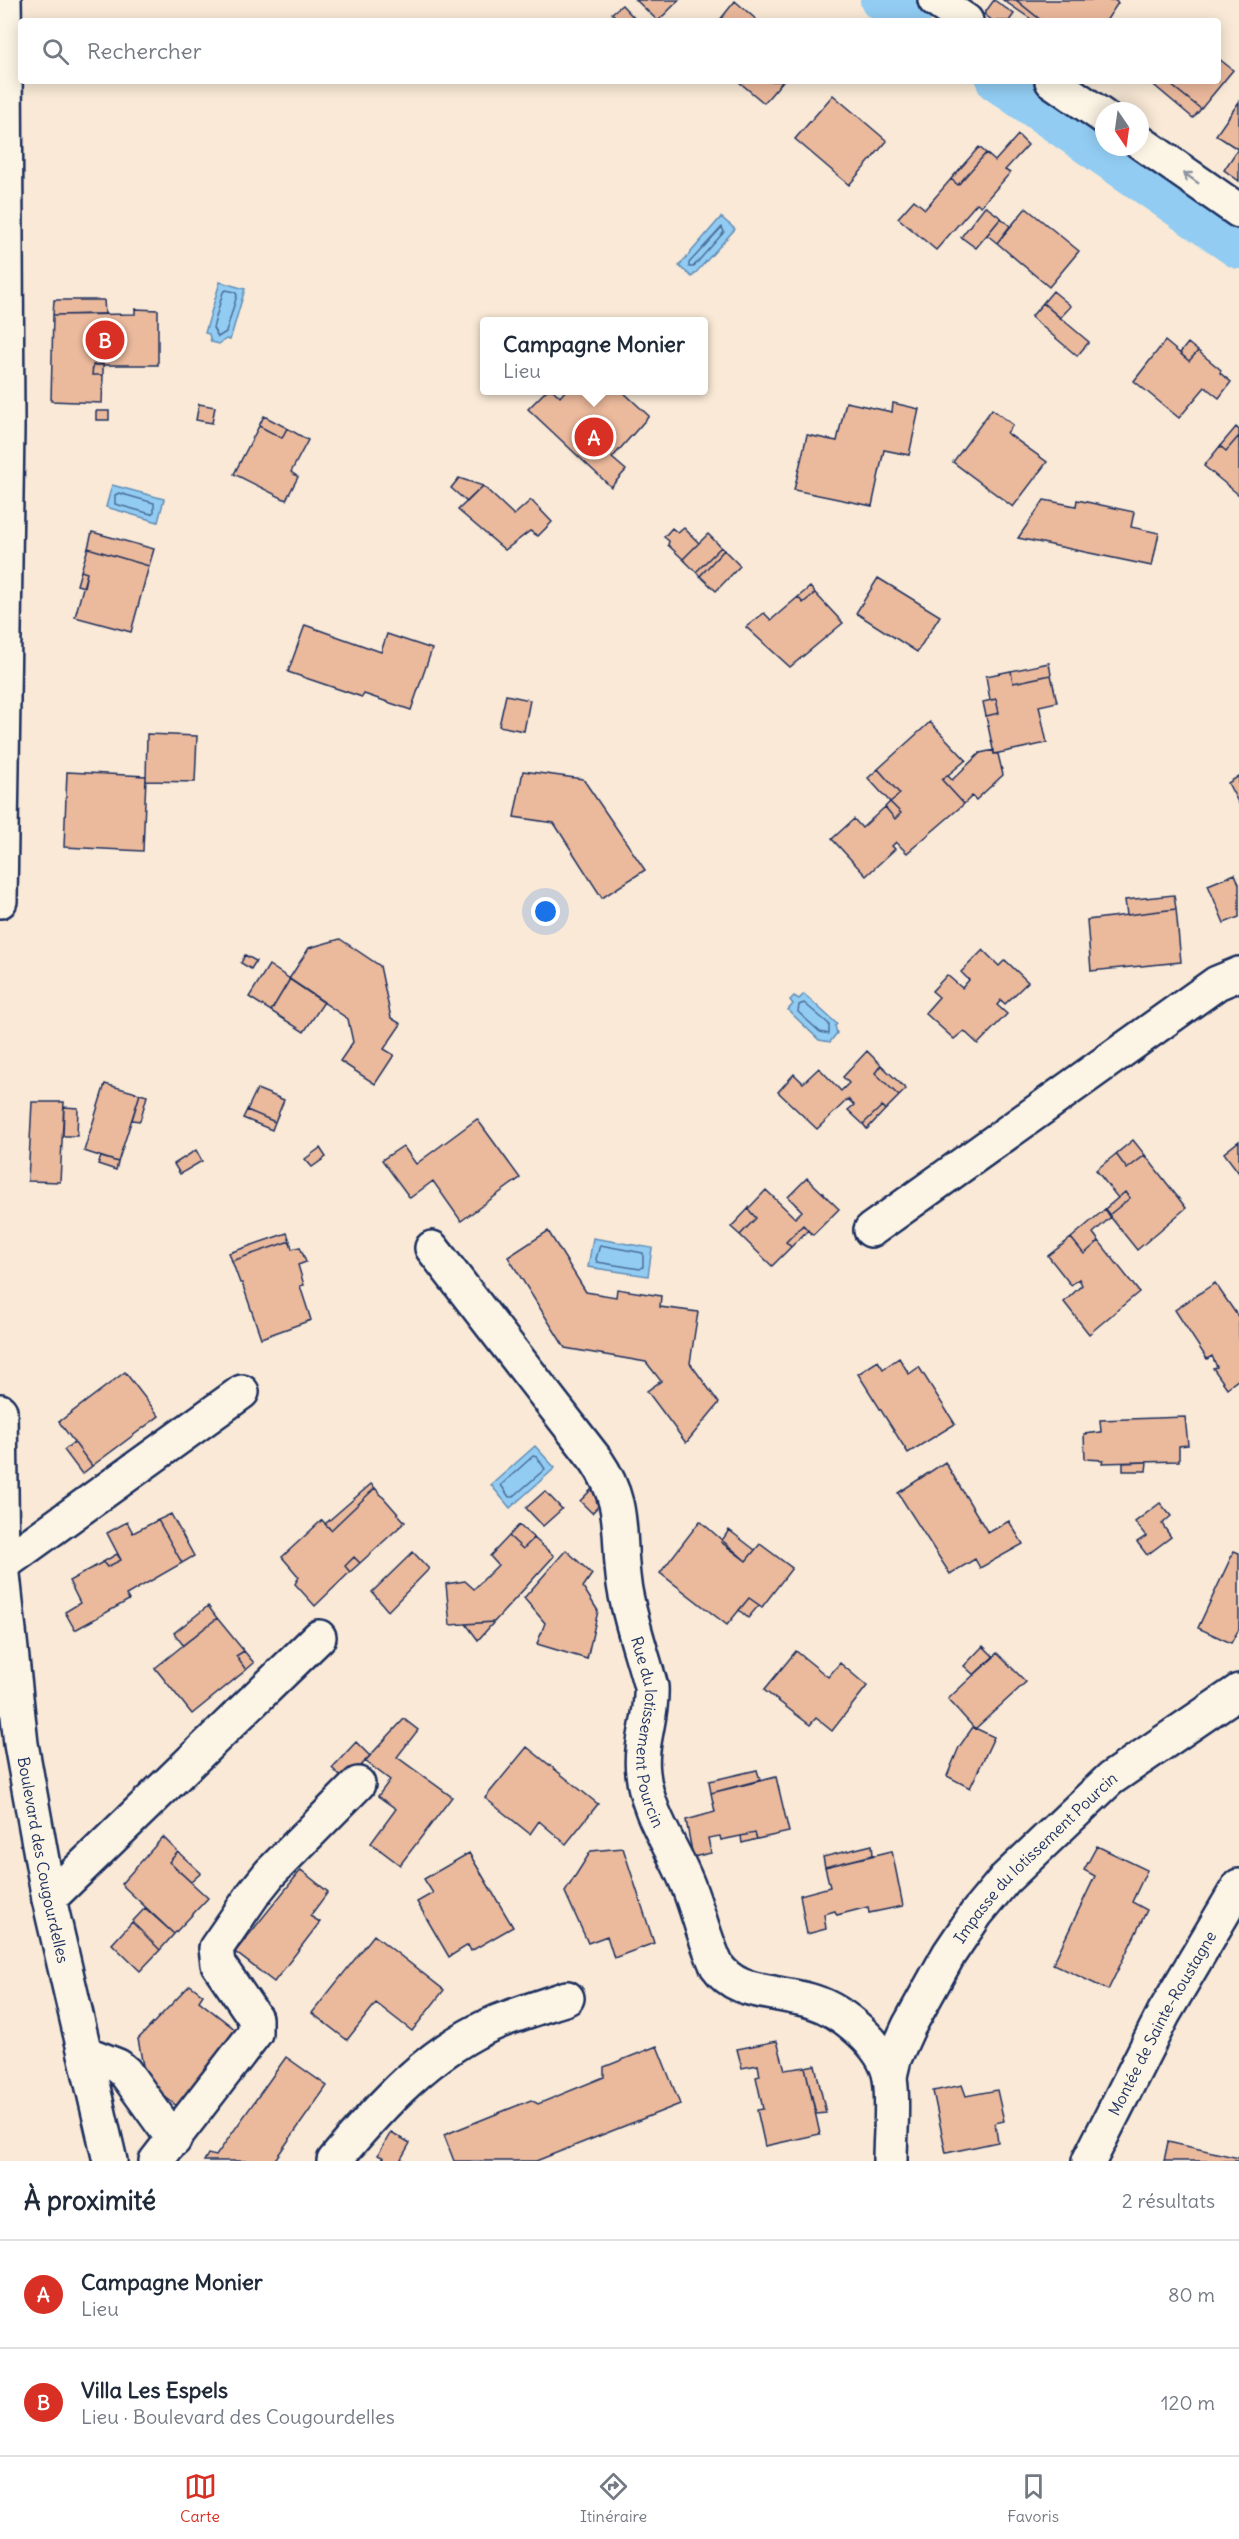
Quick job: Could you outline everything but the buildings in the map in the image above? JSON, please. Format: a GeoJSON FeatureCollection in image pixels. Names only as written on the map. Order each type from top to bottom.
{"type":"FeatureCollection","features":[{"type":"Feature","properties":{"kind":"street"},"geometry":{"type":"LineString","coordinates":[[0,901],[7,439],[2,61],[4,0]]}},
{"type":"Feature","properties":{"kind":"street"},"geometry":{"type":"LineString","coordinates":[[935,0],[962,18]]}},
{"type":"Feature","properties":{"kind":"street"},"geometry":{"type":"LineString","coordinates":[[1056,84],[1095,111]]}},
{"type":"Feature","properties":{"kind":"street"},"geometry":{"type":"LineString","coordinates":[[1149,148],[1239,211]]}},
{"type":"Feature","properties":{"kind":"street"},"geometry":{"type":"LineString","coordinates":[[871,1230],[1217,983],[1239,974]]}},
{"type":"Feature","properties":{"kind":"street","name":"Rue du lotissement Pourcin"},"geometry":{"type":"LineString","coordinates":[[432,1248],[596,1460],[615,1496],[621,1521],[625,1586],[651,1687],[652,1701],[642,1754],[645,1787],[660,1827],[689,1887],[717,1966],[725,1977],[744,1987],[813,2001],[831,2009],[861,2032],[874,2046],[890,2076],[890,2161]]}},
{"type":"Feature","properties":{"kind":"street"},"geometry":{"type":"LineString","coordinates":[[2,1565],[242,1392]]}},
{"type":"Feature","properties":{"kind":"street","name":"Boulevard des Cougourdelles"},"geometry":{"type":"LineString","coordinates":[[0,1411],[2,1565],[21,1744],[49,1899],[110,2161]]}},
{"type":"Feature","properties":{"kind":"street"},"geometry":{"type":"LineString","coordinates":[[49,1899],[319,1637]]}},
{"type":"Feature","properties":{"kind":"street","name":"Impasse du lotissement Pourcin"},"geometry":{"type":"LineString","coordinates":[[890,2076],[894,2059],[909,2026],[949,1954],[976,1914],[1005,1879],[1110,1779],[1239,1691]]}},
{"type":"Feature","properties":{"kind":"street"},"geometry":{"type":"LineString","coordinates":[[85,2053],[118,2066],[125,2072],[165,2150],[257,2028],[255,2018],[218,1964],[216,1948],[270,1873],[358,1784]]}},
{"type":"Feature","properties":{"kind":"street","name":"Montée de Sainte-Roustagne"},"geometry":{"type":"LineString","coordinates":[[1089,2161],[1164,2013],[1239,1886]]}},
{"type":"Feature","properties":{"kind":"street"},"geometry":{"type":"LineString","coordinates":[[334,2161],[380,2107],[450,2048],[496,2023],[567,1998]]}},
{"type":"Feature","properties":{"kind":"water"},"geometry":{"type":"Polygon","coordinates":[[[721,217],[735,229],[692,277],[679,266],[721,217]]]}},
{"type":"Feature","properties":{"kind":"water"},"geometry":{"type":"Polygon","coordinates":[[[220,282],[245,289],[230,340],[226,339],[219,344],[211,342],[209,334],[205,333],[220,282]]]}},
{"type":"Feature","properties":{"kind":"water"},"geometry":{"type":"Polygon","coordinates":[[[112,485],[164,499],[158,522],[106,507],[112,485]]]}},
{"type":"Feature","properties":{"kind":"water"},"geometry":{"type":"Polygon","coordinates":[[[804,994],[837,1024],[835,1026],[837,1033],[830,1042],[819,1040],[788,1010],[793,1004],[790,1000],[794,996],[799,999],[804,994]]]}},
{"type":"Feature","properties":{"kind":"water"},"geometry":{"type":"Polygon","coordinates":[[[593,1238],[652,1248],[648,1276],[588,1267],[593,1238]]]}},
{"type":"Feature","properties":{"kind":"water"},"geometry":{"type":"Polygon","coordinates":[[[535,1446],[555,1468],[510,1508],[491,1485],[535,1446]]]}},
{"type":"Feature","properties":{"kind":"waterway"},"geometry":{"type":"LineString","coordinates":[[881,0],[905,18]]}},
{"type":"Feature","properties":{"kind":"waterway"},"geometry":{"type":"LineString","coordinates":[[1001,84],[1239,248]]}},
{"type":"Feature","properties":{"kind":"place","name":"Villa Les Espels"},"geometry":{"type":"Point","coordinates":[105,340]}},
{"type":"Feature","properties":{"kind":"place","name":"Campagne Monier"},"geometry":{"type":"Point","coordinates":[594,437]}}]}
